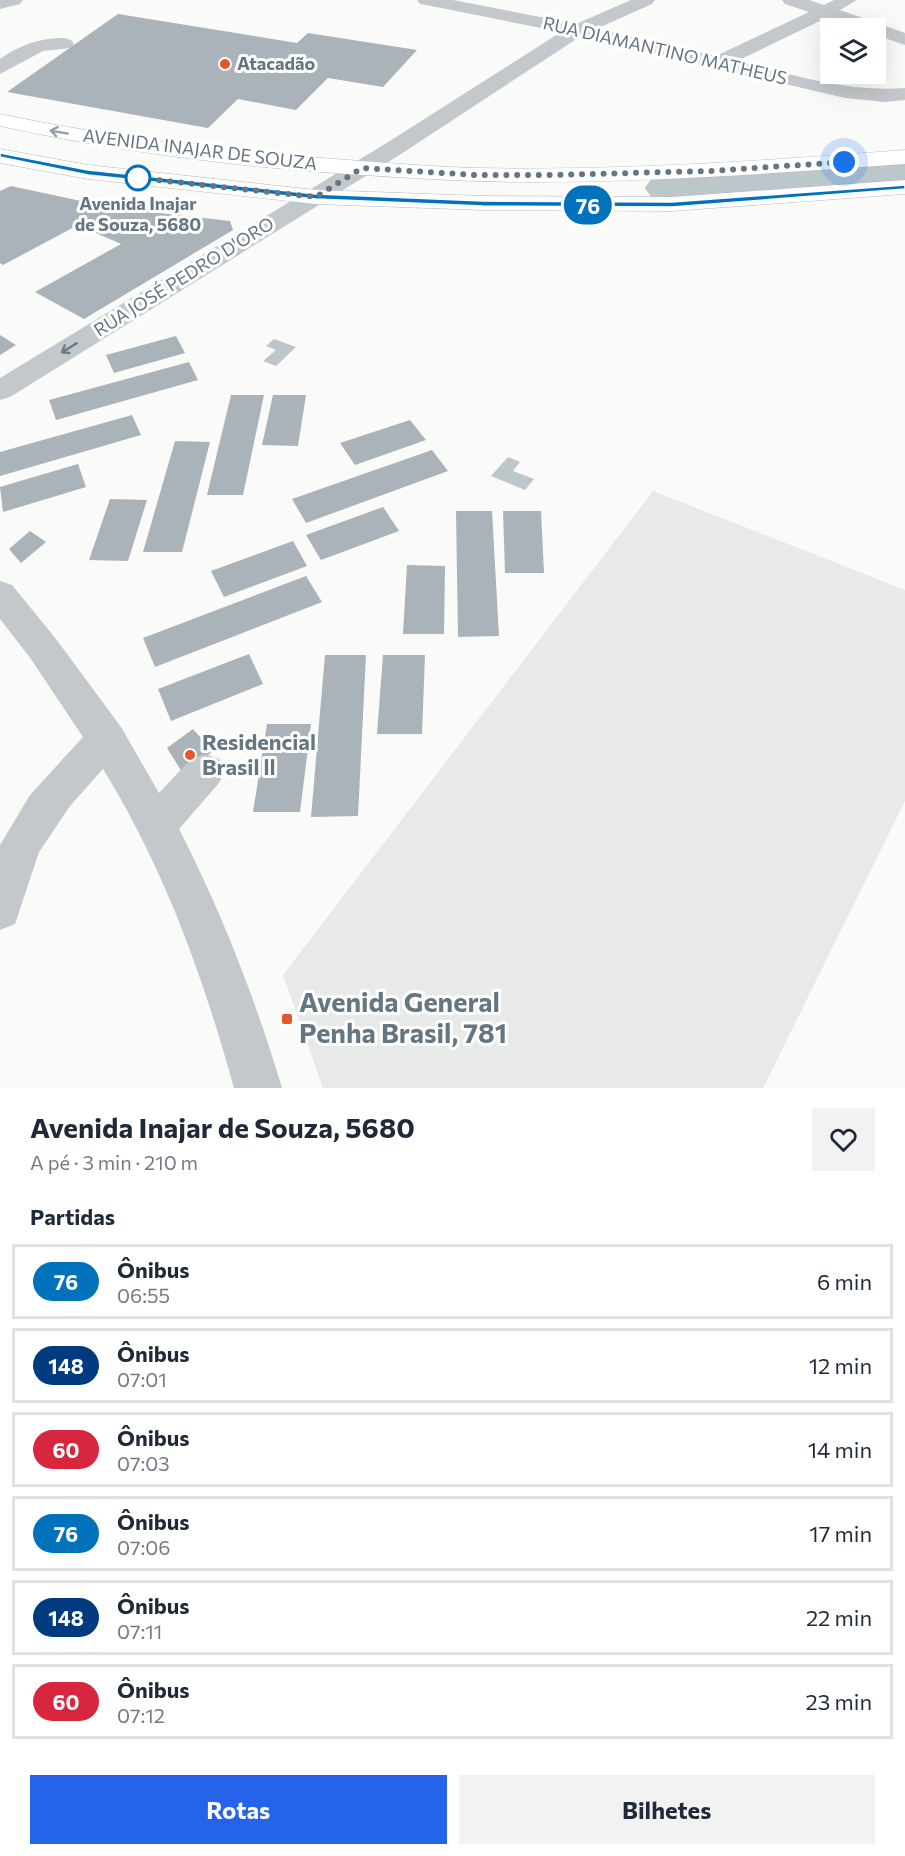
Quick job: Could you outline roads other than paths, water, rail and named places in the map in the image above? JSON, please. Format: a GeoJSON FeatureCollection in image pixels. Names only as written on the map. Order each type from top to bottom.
{"type":"FeatureCollection","features":[{"type":"Feature","properties":{"kind":"main road","name":"AVENIDA INAJAR DE SOUZA"},"geometry":{"type":"LineString","coordinates":[[0,120],[125,143],[277,162],[476,175],[711,171],[905,157]]}},
{"type":"Feature","properties":{"kind":"main road","name":"AVENIDA INAJAR DE SOUZA"},"geometry":{"type":"LineString","coordinates":[[0,156],[88,172],[316,197],[615,206],[720,202],[905,187]]}},
{"type":"Feature","properties":{"kind":"street"},"geometry":{"type":"LineString","coordinates":[[0,4],[14,0]]}},
{"type":"Feature","properties":{"kind":"street","name":"RUA JOSÉ PEDRO D'ORO"},"geometry":{"type":"LineString","coordinates":[[0,391],[316,197],[578,30],[646,0]]}},
{"type":"Feature","properties":{"kind":"street"},"geometry":{"type":"LineString","coordinates":[[791,0],[844,18]]}},
{"type":"Feature","properties":{"kind":"street"},"geometry":{"type":"LineString","coordinates":[[717,63],[848,0]]}},
{"type":"Feature","properties":{"kind":"street","name":"RUA DIAMANTINO MATHEUS"},"geometry":{"type":"LineString","coordinates":[[440,1],[578,30],[845,92],[885,96],[905,94]]}},
{"type":"Feature","properties":{"kind":"street"},"geometry":{"type":"LineString","coordinates":[[886,33],[905,39]]}},
{"type":"Feature","properties":{"kind":"street"},"geometry":{"type":"LineString","coordinates":[[0,68],[35,46],[48,43],[64,44]]}},
{"type":"Feature","properties":{"kind":"street"},"geometry":{"type":"LineString","coordinates":[[0,594],[37,638],[107,739],[156,825],[210,938],[247,1047],[258,1088]]}},
{"type":"Feature","properties":{"kind":"street"},"geometry":{"type":"LineString","coordinates":[[0,909],[15,856],[46,804],[74,771],[107,739]]}},
{"type":"Feature","properties":{"kind":"street"},"geometry":{"type":"LineString","coordinates":[[156,825],[205,771]]}},
{"type":"Feature","properties":{"kind":"waterway"},"geometry":{"type":"LineString","coordinates":[[666,188],[763,184],[905,173]]}},
{"type":"Feature","properties":{"kind":"place","name":"Atacadão"},"geometry":{"type":"Point","coordinates":[225,64]}},
{"type":"Feature","properties":{"kind":"place","name":"Avenida Inajar de Souza, 5680"},"geometry":{"type":"Point","coordinates":[138,178]}},
{"type":"Feature","properties":{"kind":"place","name":"Residencial Brasil ll"},"geometry":{"type":"Point","coordinates":[190,755]}},
{"type":"Feature","properties":{"kind":"place","name":"Avenida General Penha Brasil, 781"},"geometry":{"type":"Point","coordinates":[287,1019]}}]}
